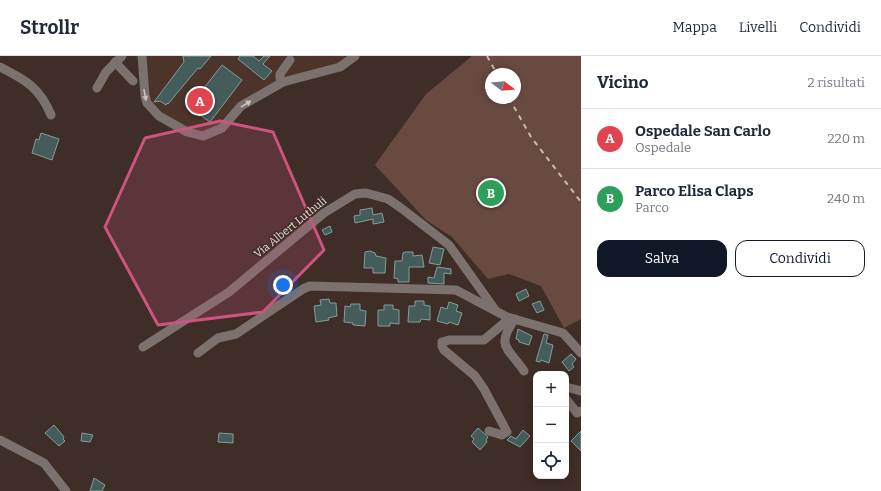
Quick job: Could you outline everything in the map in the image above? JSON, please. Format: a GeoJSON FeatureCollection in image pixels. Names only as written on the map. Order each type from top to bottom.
{"type":"FeatureCollection","features":[{"type":"Feature","properties":{"kind":"street"},"geometry":{"type":"LineString","coordinates":[[142,56],[144,96],[147,103],[159,116],[174,125],[187,132],[203,136],[222,128],[241,106],[283,82],[340,67],[355,56]]}},
{"type":"Feature","properties":{"kind":"street"},"geometry":{"type":"LineString","coordinates":[[97,88],[106,72],[118,59],[133,81]]}},
{"type":"Feature","properties":{"kind":"street"},"geometry":{"type":"LineString","coordinates":[[283,82],[280,78],[280,74],[290,60]]}},
{"type":"Feature","properties":{"kind":"street"},"geometry":{"type":"LineString","coordinates":[[0,67],[26,81],[39,92],[46,101],[52,115]]}},
{"type":"Feature","properties":{"kind":"street","name":"Via Albert Luthuli"},"geometry":{"type":"LineString","coordinates":[[143,347],[229,292],[324,213],[355,194],[366,193],[388,200],[401,208],[449,245],[496,310]]}},
{"type":"Feature","properties":{"kind":"street","name":"Via Albert Luthuli"},"geometry":{"type":"LineString","coordinates":[[198,353],[218,338],[236,334],[307,286],[451,289],[461,291],[513,319],[563,333],[581,353]]}},
{"type":"Feature","properties":{"kind":"street"},"geometry":{"type":"LineString","coordinates":[[513,319],[505,334],[505,344],[524,371]]}},
{"type":"Feature","properties":{"kind":"street"},"geometry":{"type":"LineString","coordinates":[[488,431],[502,435],[507,432],[484,389],[475,376],[444,350],[442,342],[449,340],[484,340],[513,319]]}},
{"type":"Feature","properties":{"kind":"street"},"geometry":{"type":"LineString","coordinates":[[569,388],[581,391]]}},
{"type":"Feature","properties":{"kind":"street"},"geometry":{"type":"LineString","coordinates":[[569,403],[577,413],[581,411]]}},
{"type":"Feature","properties":{"kind":"street"},"geometry":{"type":"LineString","coordinates":[[0,440],[44,462],[66,491]]}},
{"type":"Feature","properties":{"kind":"highlighted area"},"geometry":{"type":"Polygon","coordinates":[[[220,121],[273,132],[324,250],[263,312],[158,325],[105,227],[145,138],[220,121]]]}},
{"type":"Feature","properties":{"kind":"shaded area"},"geometry":{"type":"Polygon","coordinates":[[[143,56],[351,56],[347,62],[287,81],[241,106],[222,128],[203,136],[175,125],[145,96],[143,56]]]}},
{"type":"Feature","properties":{"kind":"shaded area"},"geometry":{"type":"Polygon","coordinates":[[[472,56],[581,56],[581,319],[564,328],[541,286],[509,274],[488,279],[452,237],[426,220],[375,165],[426,94],[472,56]]]}},
{"type":"Feature","properties":{"kind":"building"},"geometry":{"type":"Polygon","coordinates":[[[183,56],[211,56],[200,69],[198,68],[168,104],[167,103],[166,105],[160,101],[154,102],[184,62],[183,56]]]}},
{"type":"Feature","properties":{"kind":"building"},"geometry":{"type":"Polygon","coordinates":[[[240,56],[253,56],[259,61],[264,56],[270,56],[263,64],[272,71],[264,80],[238,59],[240,56]]]}},
{"type":"Feature","properties":{"kind":"building"},"geometry":{"type":"Polygon","coordinates":[[[222,65],[242,80],[210,122],[189,107],[222,65]]]}},
{"type":"Feature","properties":{"kind":"building"},"geometry":{"type":"Polygon","coordinates":[[[41,133],[59,139],[52,160],[32,153],[36,139],[39,140],[41,133]]]}},
{"type":"Feature","properties":{"kind":"building"},"geometry":{"type":"Polygon","coordinates":[[[372,208],[373,215],[382,213],[384,222],[373,224],[373,219],[355,223],[354,216],[360,215],[360,210],[372,208]]]}},
{"type":"Feature","properties":{"kind":"building"},"geometry":{"type":"Polygon","coordinates":[[[330,226],[332,232],[325,235],[322,230],[330,226]]]}},
{"type":"Feature","properties":{"kind":"building"},"geometry":{"type":"Polygon","coordinates":[[[433,247],[444,249],[440,265],[429,263],[433,247]]]}},
{"type":"Feature","properties":{"kind":"building"},"geometry":{"type":"Polygon","coordinates":[[[370,251],[375,253],[376,256],[386,258],[385,273],[373,273],[373,268],[364,268],[365,252],[370,251]]]}},
{"type":"Feature","properties":{"kind":"building"},"geometry":{"type":"Polygon","coordinates":[[[413,252],[413,256],[422,255],[424,267],[409,267],[409,282],[398,282],[398,279],[394,278],[395,261],[402,261],[403,253],[413,252]]]}},
{"type":"Feature","properties":{"kind":"building"},"geometry":{"type":"Polygon","coordinates":[[[437,267],[451,269],[451,274],[444,273],[444,284],[428,283],[428,277],[434,278],[437,267]]]}},
{"type":"Feature","properties":{"kind":"building"},"geometry":{"type":"Polygon","coordinates":[[[526,289],[529,296],[519,301],[516,294],[526,289]]]}},
{"type":"Feature","properties":{"kind":"building"},"geometry":{"type":"Polygon","coordinates":[[[329,299],[330,303],[336,303],[337,316],[328,318],[329,320],[316,322],[314,306],[321,305],[320,300],[329,299]]]}},
{"type":"Feature","properties":{"kind":"building"},"geometry":{"type":"Polygon","coordinates":[[[415,301],[424,301],[424,305],[430,306],[430,320],[421,319],[420,322],[408,322],[409,306],[415,306],[415,301]]]}},
{"type":"Feature","properties":{"kind":"building"},"geometry":{"type":"Polygon","coordinates":[[[540,301],[544,310],[537,313],[532,304],[540,301]]]}},
{"type":"Feature","properties":{"kind":"building"},"geometry":{"type":"Polygon","coordinates":[[[449,302],[458,305],[456,311],[462,313],[458,325],[449,322],[448,324],[437,321],[441,307],[447,309],[449,302]]]}},
{"type":"Feature","properties":{"kind":"building"},"geometry":{"type":"Polygon","coordinates":[[[351,304],[360,304],[360,310],[366,311],[365,326],[353,325],[353,323],[344,322],[345,306],[350,307],[351,304]]]}},
{"type":"Feature","properties":{"kind":"building"},"geometry":{"type":"Polygon","coordinates":[[[384,305],[393,305],[393,309],[399,310],[399,324],[390,323],[390,326],[378,326],[378,310],[384,310],[384,305]]]}},
{"type":"Feature","properties":{"kind":"building"},"geometry":{"type":"Polygon","coordinates":[[[518,329],[532,336],[529,345],[519,342],[519,340],[516,339],[518,329]]]}},
{"type":"Feature","properties":{"kind":"building"},"geometry":{"type":"Polygon","coordinates":[[[544,334],[548,335],[546,343],[553,345],[549,363],[541,360],[540,362],[536,361],[544,334]]]}},
{"type":"Feature","properties":{"kind":"building"},"geometry":{"type":"Polygon","coordinates":[[[571,354],[576,359],[572,364],[574,367],[569,371],[562,362],[571,354]]]}},
{"type":"Feature","properties":{"kind":"building"},"geometry":{"type":"Polygon","coordinates":[[[54,425],[64,437],[63,439],[65,441],[59,446],[45,433],[54,425]]]}},
{"type":"Feature","properties":{"kind":"building"},"geometry":{"type":"Polygon","coordinates":[[[478,428],[488,437],[486,440],[487,442],[480,450],[472,442],[474,439],[471,436],[478,428]]]}},
{"type":"Feature","properties":{"kind":"building"},"geometry":{"type":"Polygon","coordinates":[[[523,430],[530,436],[520,447],[507,440],[511,436],[516,439],[523,430]]]}},
{"type":"Feature","properties":{"kind":"building"},"geometry":{"type":"Polygon","coordinates":[[[581,431],[581,451],[571,441],[581,431]]]}},
{"type":"Feature","properties":{"kind":"building"},"geometry":{"type":"Polygon","coordinates":[[[82,433],[93,435],[90,442],[81,441],[82,433]]]}},
{"type":"Feature","properties":{"kind":"building"},"geometry":{"type":"Polygon","coordinates":[[[219,433],[233,434],[233,443],[218,442],[219,433]]]}},
{"type":"Feature","properties":{"kind":"building"},"geometry":{"type":"Polygon","coordinates":[[[94,478],[105,485],[102,491],[90,491],[94,478]]]}},
{"type":"Feature","properties":{"kind":"railway"},"geometry":{"type":"LineString","coordinates":[[487,56],[494,68]]}},
{"type":"Feature","properties":{"kind":"railway"},"geometry":{"type":"LineString","coordinates":[[512,104],[531,137],[581,202]]}},
{"type":"Feature","properties":{"kind":"place","name":"Ospedale San Carlo"},"geometry":{"type":"Point","coordinates":[200,101]}},
{"type":"Feature","properties":{"kind":"place","name":"Parco Elisa Claps"},"geometry":{"type":"Point","coordinates":[491,193]}}]}
